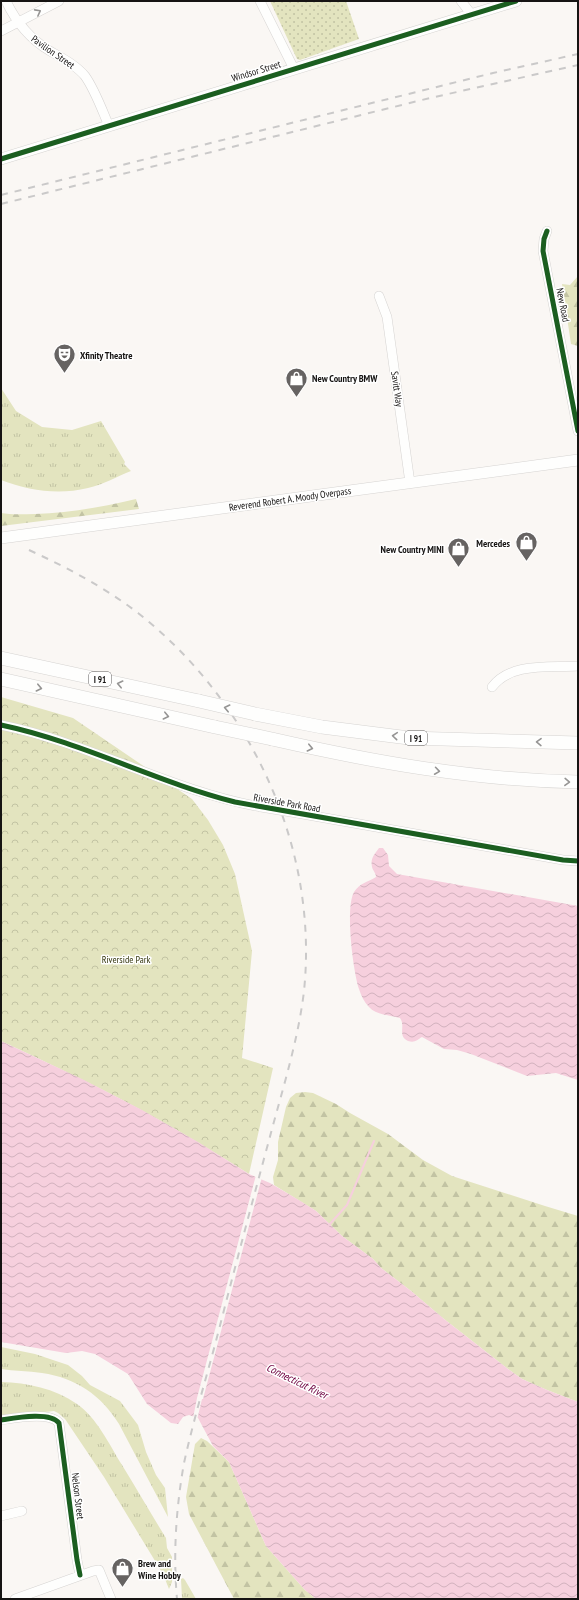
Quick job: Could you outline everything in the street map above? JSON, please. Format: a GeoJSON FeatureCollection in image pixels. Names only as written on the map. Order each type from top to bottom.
{"type":"FeatureCollection","features":[{"type":"Feature","properties":{"kind":"highway","name":"I 91"},"geometry":{"type":"LineString","coordinates":[[1,658],[199,702],[322,727],[409,738],[578,742]]}},
{"type":"Feature","properties":{"kind":"highway","name":"I 91"},"geometry":{"type":"LineString","coordinates":[[1,679],[364,759],[425,769],[498,778],[578,782]]}},
{"type":"Feature","properties":{"kind":"main road","name":"Windsor Street"},"geometry":{"type":"LineString","coordinates":[[1,159],[516,1]]}},
{"type":"Feature","properties":{"kind":"main road","name":"Reverend Robert A. Moody Overpass"},"geometry":{"type":"LineString","coordinates":[[1,538],[578,460]]}},
{"type":"Feature","properties":{"kind":"street","name":"Pavilion Street"},"geometry":{"type":"LineString","coordinates":[[6,1],[18,22],[28,34],[38,43],[72,64],[84,76],[109,126]]}},
{"type":"Feature","properties":{"kind":"street"},"geometry":{"type":"LineString","coordinates":[[1,31],[59,1]]}},
{"type":"Feature","properties":{"kind":"street"},"geometry":{"type":"LineString","coordinates":[[260,1],[294,69]]}},
{"type":"Feature","properties":{"kind":"street"},"geometry":{"type":"LineString","coordinates":[[461,1],[472,15]]}},
{"type":"Feature","properties":{"kind":"street","name":"New Road"},"geometry":{"type":"LineString","coordinates":[[547,231],[544,239],[543,251],[578,431]]}},
{"type":"Feature","properties":{"kind":"street","name":"Savitt Way"},"geometry":{"type":"LineString","coordinates":[[379,296],[387,317],[410,483]]}},
{"type":"Feature","properties":{"kind":"street"},"geometry":{"type":"LineString","coordinates":[[492,687],[501,677],[514,671],[578,666]]}},
{"type":"Feature","properties":{"kind":"street","name":"Riverside Park Road"},"geometry":{"type":"LineString","coordinates":[[1,725],[63,742],[216,797],[297,814],[563,860],[578,861]]}},
{"type":"Feature","properties":{"kind":"street","name":"Nelson Street"},"geometry":{"type":"LineString","coordinates":[[1,1420],[42,1416],[56,1419],[60,1427],[80,1575]]}},
{"type":"Feature","properties":{"kind":"street"},"geometry":{"type":"LineString","coordinates":[[1,1516],[22,1511]]}},
{"type":"Feature","properties":{"kind":"street"},"geometry":{"type":"LineString","coordinates":[[15,1599],[93,1570],[99,1570],[111,1599]]}},
{"type":"Feature","properties":{"kind":"green space"},"geometry":{"type":"Polygon","coordinates":[[[270,1],[346,1],[359,39],[300,60],[297,59],[270,1]]]}},
{"type":"Feature","properties":{"kind":"green space"},"geometry":{"type":"Polygon","coordinates":[[[578,276],[578,346],[571,344],[562,284],[570,285],[578,276]]]}},
{"type":"Feature","properties":{"kind":"green space"},"geometry":{"type":"Polygon","coordinates":[[[1,388],[16,411],[42,427],[72,430],[101,421],[125,462],[124,464],[131,471],[94,487],[66,491],[44,491],[22,487],[1,480],[1,388]]]}},
{"type":"Feature","properties":{"kind":"green space"},"geometry":{"type":"Polygon","coordinates":[[[136,499],[139,509],[1,526],[1,513],[22,514],[73,511],[136,499]]]}},
{"type":"Feature","properties":{"kind":"green space","name":"Riverside Park"},"geometry":{"type":"Polygon","coordinates":[[[1,697],[73,718],[192,799],[208,820],[223,845],[235,874],[252,951],[242,1058],[273,1068],[249,1174],[169,1125],[89,1083],[1,1041],[1,697]]]}},
{"type":"Feature","properties":{"kind":"green space"},"geometry":{"type":"Polygon","coordinates":[[[296,1093],[313,1093],[336,1104],[388,1134],[423,1160],[452,1176],[578,1216],[578,1402],[522,1379],[381,1268],[373,1259],[342,1236],[316,1211],[274,1185],[273,1177],[278,1160],[278,1142],[286,1107],[290,1098],[296,1093]]]}},
{"type":"Feature","properties":{"kind":"green space"},"geometry":{"type":"Polygon","coordinates":[[[1,1347],[35,1354],[68,1365],[82,1376],[90,1385],[120,1401],[138,1425],[146,1452],[156,1475],[165,1488],[168,1517],[119,1424],[104,1404],[96,1396],[66,1379],[42,1373],[1,1369],[1,1347]]]}},
{"type":"Feature","properties":{"kind":"green space"},"geometry":{"type":"Polygon","coordinates":[[[1,1382],[31,1385],[50,1390],[77,1404],[91,1416],[166,1538],[167,1548],[172,1557],[172,1582],[169,1589],[163,1574],[104,1477],[65,1419],[54,1411],[1,1417],[1,1382]]]}},
{"type":"Feature","properties":{"kind":"green space"},"geometry":{"type":"Polygon","coordinates":[[[201,1438],[207,1441],[229,1462],[266,1546],[305,1590],[316,1599],[234,1599],[189,1514],[186,1497],[195,1444],[201,1438]]]}},
{"type":"Feature","properties":{"kind":"green space"},"geometry":{"type":"Polygon","coordinates":[[[183,1578],[196,1599],[182,1599],[181,1579],[183,1578]]]}},
{"type":"Feature","properties":{"kind":"water"},"geometry":{"type":"Polygon","coordinates":[[[379,848],[383,848],[388,855],[389,866],[397,874],[578,906],[578,1080],[556,1073],[527,1076],[471,1054],[457,1050],[444,1049],[422,1037],[410,1042],[405,1039],[402,1034],[402,1021],[400,1018],[375,1012],[367,1005],[359,989],[354,968],[350,911],[351,900],[356,889],[376,877],[372,867],[372,861],[373,856],[379,848]]]}},
{"type":"Feature","properties":{"kind":"water","name":"Connecticut River"},"geometry":{"type":"Polygon","coordinates":[[[1,1041],[84,1080],[142,1110],[198,1142],[249,1174],[270,1183],[302,1202],[316,1211],[342,1236],[373,1259],[381,1268],[508,1369],[522,1379],[578,1402],[578,1599],[316,1599],[305,1590],[266,1546],[229,1462],[213,1446],[198,1418],[189,1415],[183,1417],[178,1424],[171,1423],[147,1404],[128,1374],[95,1354],[82,1351],[66,1353],[1,1342],[1,1041]]]}},
{"type":"Feature","properties":{"kind":"pier"},"geometry":{"type":"Polygon","coordinates":[[[256,1175],[262,1177],[197,1420],[193,1418],[197,1398],[256,1175]]]}},
{"type":"Feature","properties":{"kind":"waterway"},"geometry":{"type":"LineString","coordinates":[[329,1225],[347,1205],[374,1141]]}},
{"type":"Feature","properties":{"kind":"railway"},"geometry":{"type":"LineString","coordinates":[[1,195],[493,73],[578,54]]}},
{"type":"Feature","properties":{"kind":"railway"},"geometry":{"type":"LineString","coordinates":[[1,204],[430,98],[578,65]]}},
{"type":"Feature","properties":{"kind":"railway"},"geometry":{"type":"LineString","coordinates":[[29,550],[85,578],[138,613],[178,649],[213,689],[244,733],[269,781],[288,831],[300,884],[306,937],[304,991],[298,1029],[289,1068],[184,1463],[176,1531],[175,1565],[177,1599]]}},
{"type":"Feature","properties":{"kind":"cycle path"},"geometry":{"type":"LineString","coordinates":[[1,159],[516,1]]}},
{"type":"Feature","properties":{"kind":"cycle path"},"geometry":{"type":"LineString","coordinates":[[547,231],[544,239],[543,251],[578,431]]}},
{"type":"Feature","properties":{"kind":"cycle path"},"geometry":{"type":"LineString","coordinates":[[1,725],[61,741],[176,784],[235,802],[563,860],[578,861]]}},
{"type":"Feature","properties":{"kind":"cycle path"},"geometry":{"type":"LineString","coordinates":[[1,1420],[40,1416],[54,1419],[59,1423],[80,1575]]}},
{"type":"Feature","properties":{"kind":"place","name":"Xfinity Theatre"},"geometry":{"type":"Point","coordinates":[65,374]}},
{"type":"Feature","properties":{"kind":"place","name":"New Country BMW"},"geometry":{"type":"Point","coordinates":[297,398]}},
{"type":"Feature","properties":{"kind":"place","name":"Mercedes"},"geometry":{"type":"Point","coordinates":[526,562]}},
{"type":"Feature","properties":{"kind":"place","name":"New Country MINI"},"geometry":{"type":"Point","coordinates":[459,568]}},
{"type":"Feature","properties":{"kind":"place","name":"Brew and Wine Hobby"},"geometry":{"type":"Point","coordinates":[123,1588]}}]}
